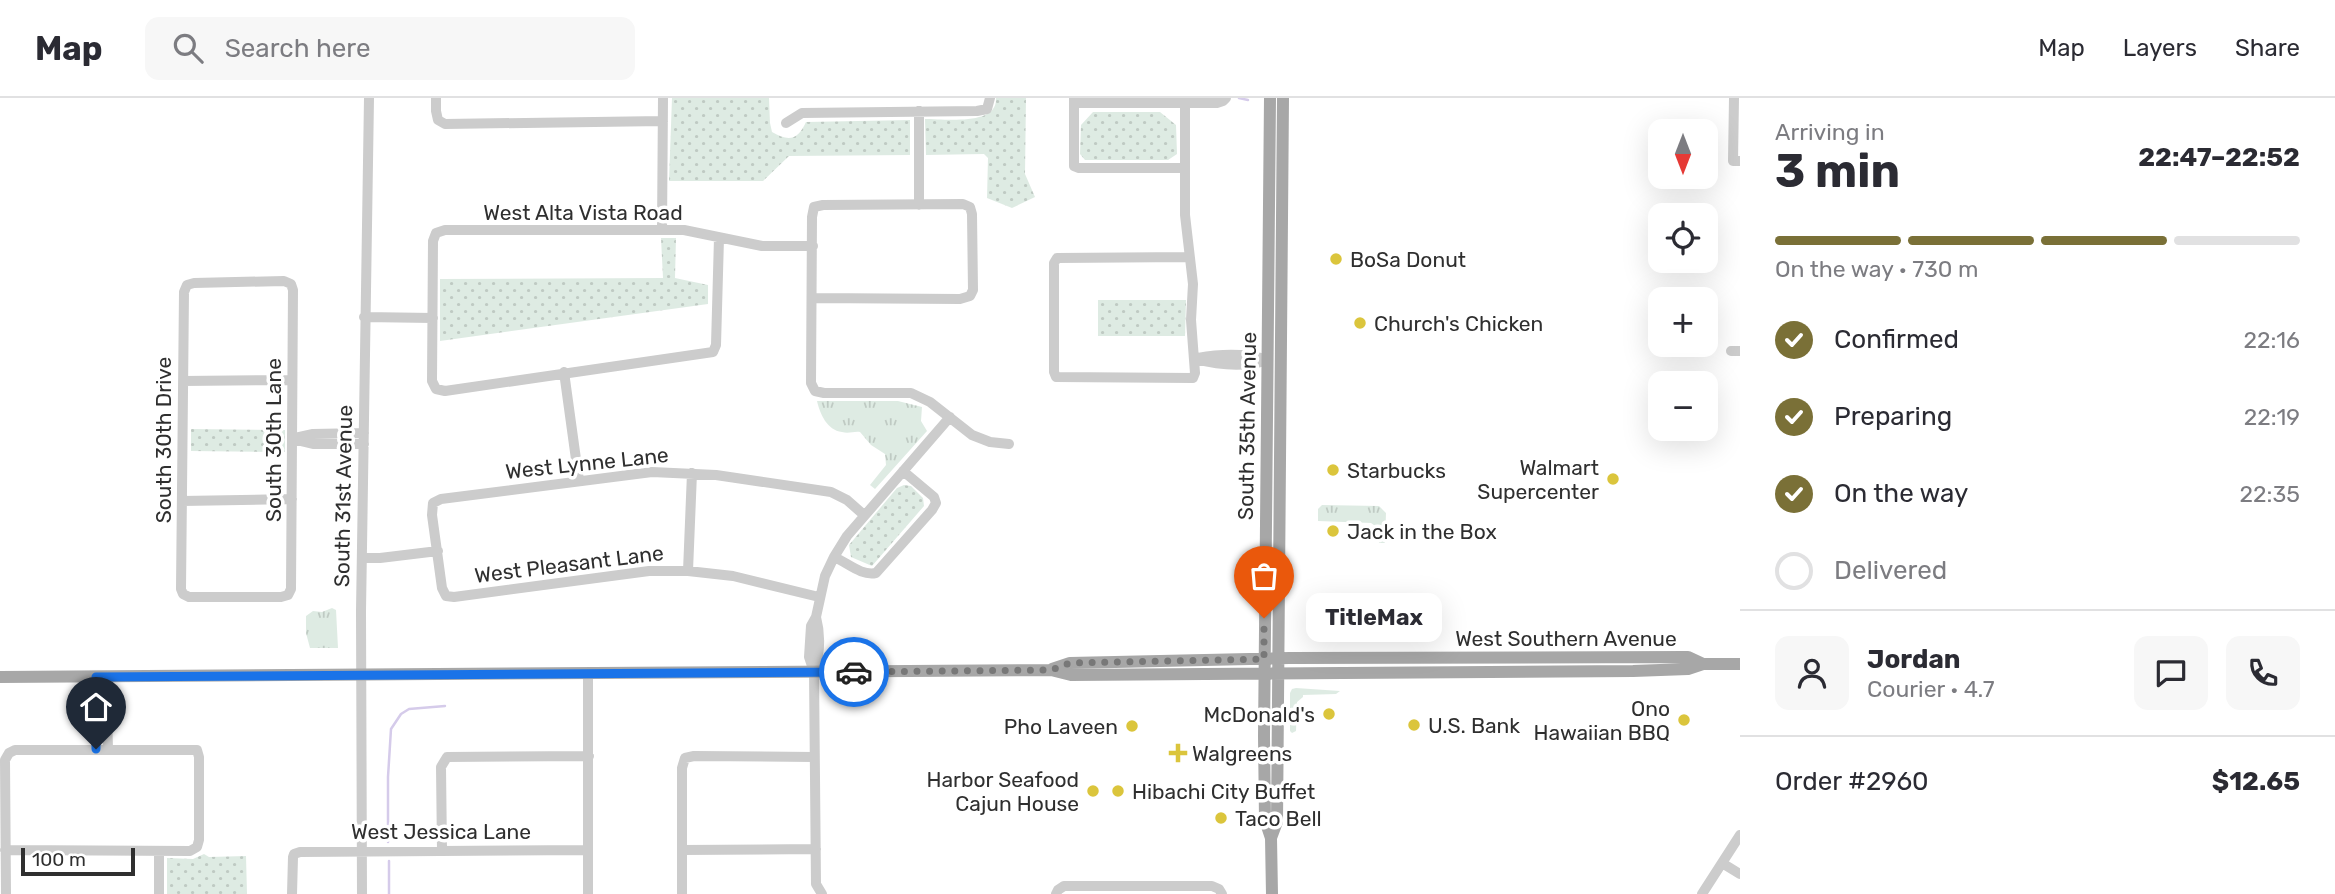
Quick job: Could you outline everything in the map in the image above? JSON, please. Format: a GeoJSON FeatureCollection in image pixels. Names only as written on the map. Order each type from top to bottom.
{"type":"FeatureCollection","features":[{"type":"Feature","properties":{"kind":"main road","name":"South 35th Avenue"},"geometry":{"type":"LineString","coordinates":[[1270,98],[1268,360],[1273,441]]}},
{"type":"Feature","properties":{"kind":"main road","name":"South 35th Avenue"},"geometry":{"type":"LineString","coordinates":[[1272,894],[1271,838],[1277,822],[1271,665],[1273,441],[1283,98]]}},
{"type":"Feature","properties":{"kind":"main road","name":"West Southern Avenue"},"geometry":{"type":"LineString","coordinates":[[0,677],[1051,670],[1071,675],[1271,665],[1688,657],[1703,664],[1740,664]]}},
{"type":"Feature","properties":{"kind":"street","name":"South 31st Avenue"},"geometry":{"type":"LineString","coordinates":[[362,894],[364,317],[369,227],[369,98]]}},
{"type":"Feature","properties":{"kind":"street"},"geometry":{"type":"LineString","coordinates":[[436,98],[438,120],[444,124],[663,121]]}},
{"type":"Feature","properties":{"kind":"street"},"geometry":{"type":"LineString","coordinates":[[662,229],[663,98]]}},
{"type":"Feature","properties":{"kind":"street"},"geometry":{"type":"LineString","coordinates":[[1734,98],[1736,161]]}},
{"type":"Feature","properties":{"kind":"street"},"geometry":{"type":"LineString","coordinates":[[1185,168],[1079,169],[1074,166],[1074,100],[1185,103],[1224,100]]}},
{"type":"Feature","properties":{"kind":"street"},"geometry":{"type":"LineString","coordinates":[[1185,103],[1185,215],[1193,284],[1193,378],[1056,377],[1054,263],[1057,258],[1189,257]]}},
{"type":"Feature","properties":{"kind":"street"},"geometry":{"type":"LineString","coordinates":[[786,123],[802,113],[919,111],[988,104]]}},
{"type":"Feature","properties":{"kind":"street"},"geometry":{"type":"LineString","coordinates":[[919,111],[919,205]]}},
{"type":"Feature","properties":{"kind":"street"},"geometry":{"type":"LineString","coordinates":[[812,298],[960,299],[970,296],[973,290],[970,207],[963,204],[814,207],[812,298],[811,383],[815,391],[911,393],[930,402],[972,435],[990,442],[1009,444]]}},
{"type":"Feature","properties":{"kind":"street","name":"West Alta Vista Road"},"geometry":{"type":"LineString","coordinates":[[433,318],[433,241],[436,233],[444,230],[684,229],[762,246],[813,246]]}},
{"type":"Feature","properties":{"kind":"street"},"geometry":{"type":"LineString","coordinates":[[364,317],[433,318],[432,382],[436,389],[445,391],[713,352],[716,345],[719,238]]}},
{"type":"Feature","properties":{"kind":"street","name":"South 30th Drive"},"geometry":{"type":"LineString","coordinates":[[183,594],[184,292],[187,285],[284,281],[291,284]]}},
{"type":"Feature","properties":{"kind":"street","name":"South 30th Lane"},"geometry":{"type":"LineString","coordinates":[[183,594],[189,597],[288,595],[291,589],[291,284]]}},
{"type":"Feature","properties":{"kind":"street"},"geometry":{"type":"LineString","coordinates":[[1195,359],[1214,364],[1235,360],[1254,365],[1268,360]]}},
{"type":"Feature","properties":{"kind":"street"},"geometry":{"type":"LineString","coordinates":[[564,372],[579,481]]}},
{"type":"Feature","properties":{"kind":"street"},"geometry":{"type":"LineString","coordinates":[[183,381],[292,380]]}},
{"type":"Feature","properties":{"kind":"street"},"geometry":{"type":"LineString","coordinates":[[820,893],[816,884],[814,757],[814,672],[819,657],[816,617],[819,597],[834,556],[847,536],[950,417]]}},
{"type":"Feature","properties":{"kind":"street"},"geometry":{"type":"LineString","coordinates":[[292,439],[313,444],[326,439],[364,439]]}},
{"type":"Feature","properties":{"kind":"street"},"geometry":{"type":"LineString","coordinates":[[834,556],[863,573],[872,575],[879,571],[936,503],[934,497],[903,471]]}},
{"type":"Feature","properties":{"kind":"street","name":"West Lynne Lane"},"geometry":{"type":"LineString","coordinates":[[438,551],[432,515],[433,503],[441,499],[652,472],[692,473],[831,492],[847,500],[864,515]]}},
{"type":"Feature","properties":{"kind":"street"},"geometry":{"type":"LineString","coordinates":[[688,571],[692,473]]}},
{"type":"Feature","properties":{"kind":"street"},"geometry":{"type":"LineString","coordinates":[[182,500],[292,499]]}},
{"type":"Feature","properties":{"kind":"street"},"geometry":{"type":"LineString","coordinates":[[362,558],[438,551]]}},
{"type":"Feature","properties":{"kind":"street","name":"West Pleasant Lane"},"geometry":{"type":"LineString","coordinates":[[438,551],[442,588],[446,596],[454,597],[649,571],[688,571],[733,576],[819,597]]}},
{"type":"Feature","properties":{"kind":"street"},"geometry":{"type":"LineString","coordinates":[[588,674],[588,894]]}},
{"type":"Feature","properties":{"kind":"street"},"geometry":{"type":"LineString","coordinates":[[101,677],[102,749]]}},
{"type":"Feature","properties":{"kind":"street"},"geometry":{"type":"LineString","coordinates":[[5,850],[190,851],[197,847],[199,840],[197,750],[9,752],[5,761],[2,809],[6,894]]}},
{"type":"Feature","properties":{"kind":"street"},"geometry":{"type":"LineString","coordinates":[[442,851],[443,760],[451,756],[589,756]]}},
{"type":"Feature","properties":{"kind":"street"},"geometry":{"type":"LineString","coordinates":[[682,894],[682,768],[685,758],[814,757]]}},
{"type":"Feature","properties":{"kind":"street"},"geometry":{"type":"LineString","coordinates":[[1702,894],[1740,835]]}},
{"type":"Feature","properties":{"kind":"street"},"geometry":{"type":"LineString","coordinates":[[682,850],[816,849]]}},
{"type":"Feature","properties":{"kind":"street"},"geometry":{"type":"LineString","coordinates":[[159,850],[159,894]]}},
{"type":"Feature","properties":{"kind":"street","name":"West Jessica Lane"},"geometry":{"type":"LineString","coordinates":[[292,894],[294,854],[300,852],[589,850]]}},
{"type":"Feature","properties":{"kind":"street"},"geometry":{"type":"LineString","coordinates":[[1722,863],[1740,874]]}},
{"type":"Feature","properties":{"kind":"street"},"geometry":{"type":"LineString","coordinates":[[1057,892],[1064,886],[1212,887],[1220,891]]}},
{"type":"Feature","properties":{"kind":"green space"},"geometry":{"type":"Polygon","coordinates":[[[672,98],[769,98],[772,132],[788,138],[800,133],[806,122],[910,120],[910,155],[789,156],[763,181],[669,181],[672,98]]]}},
{"type":"Feature","properties":{"kind":"green space"},"geometry":{"type":"Polygon","coordinates":[[[996,98],[1026,98],[1025,174],[1035,197],[1012,208],[987,198],[988,158],[984,154],[926,155],[925,119],[957,120],[980,117],[989,113],[996,98]]]}},
{"type":"Feature","properties":{"kind":"green space"},"geometry":{"type":"Polygon","coordinates":[[[1093,112],[1160,112],[1176,125],[1177,154],[1168,160],[1085,160],[1080,154],[1081,125],[1093,112]]]}},
{"type":"Feature","properties":{"kind":"green space"},"geometry":{"type":"Polygon","coordinates":[[[661,238],[676,238],[675,278],[708,285],[708,304],[440,341],[440,279],[663,278],[661,238]]]}},
{"type":"Feature","properties":{"kind":"green space"},"geometry":{"type":"Polygon","coordinates":[[[1098,300],[1186,300],[1185,336],[1098,336],[1098,300]]]}},
{"type":"Feature","properties":{"kind":"green space"},"geometry":{"type":"Polygon","coordinates":[[[817,401],[898,401],[922,407],[921,421],[927,431],[875,489],[870,485],[886,465],[885,454],[871,445],[860,432],[845,433],[828,425],[817,401]]]}},
{"type":"Feature","properties":{"kind":"green space"},"geometry":{"type":"Polygon","coordinates":[[[191,429],[285,430],[285,452],[191,451],[191,429]]]}},
{"type":"Feature","properties":{"kind":"green space"},"geometry":{"type":"Polygon","coordinates":[[[911,486],[923,498],[924,506],[872,566],[851,557],[849,545],[897,488],[911,486]]]}},
{"type":"Feature","properties":{"kind":"green space"},"geometry":{"type":"Polygon","coordinates":[[[1322,505],[1379,506],[1386,513],[1385,543],[1379,543],[1378,528],[1371,523],[1318,521],[1318,509],[1322,505]]]}},
{"type":"Feature","properties":{"kind":"green space"},"geometry":{"type":"Polygon","coordinates":[[[332,608],[336,610],[338,648],[310,648],[306,633],[306,616],[313,611],[322,612],[332,608]]]}},
{"type":"Feature","properties":{"kind":"green space"},"geometry":{"type":"Polygon","coordinates":[[[1296,688],[1340,691],[1336,694],[1303,695],[1297,702],[1296,731],[1292,733],[1290,693],[1296,688]]]}},
{"type":"Feature","properties":{"kind":"green space"},"geometry":{"type":"Polygon","coordinates":[[[204,854],[209,857],[246,856],[247,894],[167,894],[167,858],[193,859],[204,854]]]}},
{"type":"Feature","properties":{"kind":"waterway"},"geometry":{"type":"LineString","coordinates":[[1239,98],[1248,100]]}},
{"type":"Feature","properties":{"kind":"waterway"},"geometry":{"type":"LineString","coordinates":[[388,842],[391,729],[401,714],[409,709],[445,706]]}},
{"type":"Feature","properties":{"kind":"waterway"},"geometry":{"type":"LineString","coordinates":[[389,861],[389,894]]}},
{"type":"Feature","properties":{"kind":"way so far"},"geometry":{"type":"LineString","coordinates":[[854,672],[1051,670],[1070,663],[1264,659],[1264,618]]}},
{"type":"Feature","properties":{"kind":"place","name":"BoSa Donut"},"geometry":{"type":"Point","coordinates":[1336,259]}},
{"type":"Feature","properties":{"kind":"place","name":"Church's Chicken"},"geometry":{"type":"Point","coordinates":[1360,323]}},
{"type":"Feature","properties":{"kind":"place","name":"Starbucks"},"geometry":{"type":"Point","coordinates":[1333,470]}},
{"type":"Feature","properties":{"kind":"place","name":"Walmart Supercenter"},"geometry":{"type":"Point","coordinates":[1613,479]}},
{"type":"Feature","properties":{"kind":"place","name":"Jack in the Box"},"geometry":{"type":"Point","coordinates":[1333,531]}},
{"type":"Feature","properties":{"kind":"place","name":"TitleMax"},"geometry":{"type":"Point","coordinates":[1264,618]}},
{"type":"Feature","properties":{"kind":"place","name":"McDonald's"},"geometry":{"type":"Point","coordinates":[1329,714]}},
{"type":"Feature","properties":{"kind":"place","name":"Ono Hawaiian BBQ"},"geometry":{"type":"Point","coordinates":[1684,720]}},
{"type":"Feature","properties":{"kind":"place","name":"U.S. Bank"},"geometry":{"type":"Point","coordinates":[1414,725]}},
{"type":"Feature","properties":{"kind":"place","name":"Pho Laveen"},"geometry":{"type":"Point","coordinates":[1132,726]}},
{"type":"Feature","properties":{"kind":"place","name":"Walgreens"},"geometry":{"type":"Point","coordinates":[1178,753]}},
{"type":"Feature","properties":{"kind":"place","name":"Harbor Seafood Cajun House"},"geometry":{"type":"Point","coordinates":[1093,791]}},
{"type":"Feature","properties":{"kind":"place","name":"Hibachi City Buffet"},"geometry":{"type":"Point","coordinates":[1118,791]}},
{"type":"Feature","properties":{"kind":"place","name":"Taco Bell"},"geometry":{"type":"Point","coordinates":[1221,818]}},
{"type":"Feature","properties":{"kind":"route"},"geometry":{"type":"LineString","coordinates":[[96,749],[96,677],[854,672]]}}]}
